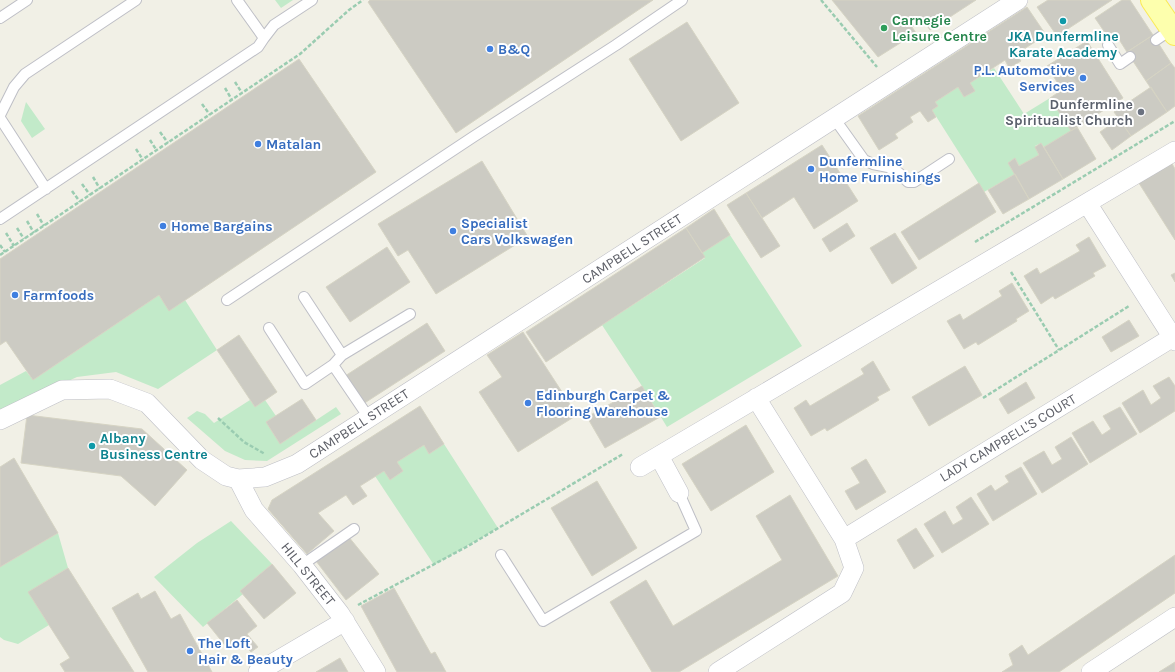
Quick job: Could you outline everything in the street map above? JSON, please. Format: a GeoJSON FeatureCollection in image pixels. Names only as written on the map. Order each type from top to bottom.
{"type":"FeatureCollection","features":[{"type":"Feature","properties":{"kind":"main road"},"geometry":{"type":"LineString","coordinates":[[1152,0],[1168,34]]}},
{"type":"Feature","properties":{"kind":"street","name":"CAMPBELL STREET"},"geometry":{"type":"LineString","coordinates":[[238,479],[265,477],[297,464],[1018,0]]}},
{"type":"Feature","properties":{"kind":"street"},"geometry":{"type":"LineString","coordinates":[[640,467],[1175,151]]}},
{"type":"Feature","properties":{"kind":"street","name":"LADY CAMPBELL'S COURT"},"geometry":{"type":"LineString","coordinates":[[844,538],[1174,339],[1086,203]]}},
{"type":"Feature","properties":{"kind":"street"},"geometry":{"type":"LineString","coordinates":[[0,420],[62,390],[110,389],[147,403],[202,460],[226,476],[238,479]]}},
{"type":"Feature","properties":{"kind":"street"},"geometry":{"type":"LineString","coordinates":[[718,672],[842,593],[854,568],[844,538],[756,398]]}},
{"type":"Feature","properties":{"kind":"street"},"geometry":{"type":"LineString","coordinates":[[659,456],[679,493]]}},
{"type":"Feature","properties":{"kind":"street","name":"HILL STREET"},"geometry":{"type":"LineString","coordinates":[[238,479],[254,510],[302,565],[345,621],[376,672]]}},
{"type":"Feature","properties":{"kind":"street"},"geometry":{"type":"LineString","coordinates":[[1091,672],[1175,617]]}},
{"type":"Feature","properties":{"kind":"street"},"geometry":{"type":"LineString","coordinates":[[258,672],[345,621]]}},
{"type":"Feature","properties":{"kind":"lane"},"geometry":{"type":"LineString","coordinates":[[0,18],[27,0]]}},
{"type":"Feature","properties":{"kind":"lane"},"geometry":{"type":"LineString","coordinates":[[46,189],[0,117],[14,87],[26,74],[136,0]]}},
{"type":"Feature","properties":{"kind":"lane"},"geometry":{"type":"LineString","coordinates":[[237,0],[264,38]]}},
{"type":"Feature","properties":{"kind":"lane"},"geometry":{"type":"LineString","coordinates":[[0,219],[258,47],[274,25],[312,0]]}},
{"type":"Feature","properties":{"kind":"lane"},"geometry":{"type":"LineString","coordinates":[[227,300],[473,137],[616,45],[682,0]]}},
{"type":"Feature","properties":{"kind":"lane"},"geometry":{"type":"LineString","coordinates":[[1108,45],[1120,64],[1130,57]]}},
{"type":"Feature","properties":{"kind":"lane"},"geometry":{"type":"LineString","coordinates":[[834,118],[864,160],[872,164],[888,167],[899,173],[908,182],[914,182],[949,159]]}},
{"type":"Feature","properties":{"kind":"lane"},"geometry":{"type":"LineString","coordinates":[[304,297],[342,355]]}},
{"type":"Feature","properties":{"kind":"lane"},"geometry":{"type":"LineString","coordinates":[[269,328],[305,384],[333,365],[342,355],[410,314]]}},
{"type":"Feature","properties":{"kind":"lane"},"geometry":{"type":"LineString","coordinates":[[333,365],[369,418]]}},
{"type":"Feature","properties":{"kind":"lane"},"geometry":{"type":"LineString","coordinates":[[501,555],[543,621],[696,531],[679,493]]}},
{"type":"Feature","properties":{"kind":"lane"},"geometry":{"type":"LineString","coordinates":[[302,565],[354,529]]}},
{"type":"Feature","properties":{"kind":"path"},"geometry":{"type":"LineString","coordinates":[[0,256],[300,54],[349,10],[363,0]]}},
{"type":"Feature","properties":{"kind":"path"},"geometry":{"type":"LineString","coordinates":[[821,0],[890,82]]}},
{"type":"Feature","properties":{"kind":"path"},"geometry":{"type":"LineString","coordinates":[[0,245],[5,252]]}},
{"type":"Feature","properties":{"kind":"path"},"geometry":{"type":"LineString","coordinates":[[1000,254],[1059,350]]}},
{"type":"Feature","properties":{"kind":"path"},"geometry":{"type":"LineString","coordinates":[[983,398],[1146,296]]}},
{"type":"Feature","properties":{"kind":"path"},"geometry":{"type":"LineString","coordinates":[[218,418],[244,442],[266,454],[297,464]]}},
{"type":"Feature","properties":{"kind":"green space"},"geometry":{"type":"Polygon","coordinates":[[[275,0],[293,0],[281,8],[275,0]]]}},
{"type":"Feature","properties":{"kind":"green space"},"geometry":{"type":"Polygon","coordinates":[[[994,68],[1024,114],[1050,98],[1071,131],[1044,147],[1041,143],[1035,146],[1039,155],[1019,166],[1015,158],[1008,163],[1015,174],[984,192],[932,110],[938,106],[935,102],[958,87],[964,97],[974,91],[970,83],[994,68]]]}},
{"type":"Feature","properties":{"kind":"green space"},"geometry":{"type":"Polygon","coordinates":[[[26,102],[45,129],[32,138],[21,121],[26,102]]]}},
{"type":"Feature","properties":{"kind":"green space"},"geometry":{"type":"Polygon","coordinates":[[[730,235],[802,346],[667,427],[602,325],[705,258],[702,253],[730,235]]]}},
{"type":"Feature","properties":{"kind":"green space"},"geometry":{"type":"Polygon","coordinates":[[[159,295],[169,310],[185,300],[217,350],[158,389],[116,372],[77,377],[0,412],[0,385],[26,371],[33,380],[159,295]]]}},
{"type":"Feature","properties":{"kind":"green space"},"geometry":{"type":"Polygon","coordinates":[[[250,400],[255,407],[265,400],[276,416],[266,422],[280,444],[336,407],[341,414],[267,461],[245,460],[225,451],[187,418],[197,411],[205,414],[214,423],[250,400]]]}},
{"type":"Feature","properties":{"kind":"green space"},"geometry":{"type":"Polygon","coordinates":[[[444,444],[498,528],[434,565],[375,476],[384,471],[390,480],[403,471],[397,462],[424,445],[429,454],[444,444]]]}},
{"type":"Feature","properties":{"kind":"green space"},"geometry":{"type":"Polygon","coordinates":[[[231,521],[272,564],[240,591],[243,594],[203,627],[154,577],[197,543],[231,521]]]}},
{"type":"Feature","properties":{"kind":"green space"},"geometry":{"type":"Polygon","coordinates":[[[58,533],[68,568],[29,592],[49,625],[18,644],[4,640],[0,637],[0,567],[58,533]]]}},
{"type":"Feature","properties":{"kind":"building","name":"B&Q"},"geometry":{"type":"Polygon","coordinates":[[[370,0],[653,0],[456,133],[368,2],[370,0]]]}},
{"type":"Feature","properties":{"kind":"building","name":"Carnegie Leisure Centre"},"geometry":{"type":"Polygon","coordinates":[[[832,0],[976,0],[930,30],[923,20],[912,27],[916,33],[878,57],[832,0]]]}},
{"type":"Feature","properties":{"kind":"building","name":"JKA Dunfermline Karate Academy"},"geometry":{"type":"Polygon","coordinates":[[[1048,0],[1112,0],[1057,36],[1037,7],[1048,0]]]}},
{"type":"Feature","properties":{"kind":"building"},"geometry":{"type":"Polygon","coordinates":[[[1122,0],[1130,0],[1153,35],[1127,52],[1115,33],[1108,37],[1095,18],[1122,0]]]}},
{"type":"Feature","properties":{"kind":"building"},"geometry":{"type":"Polygon","coordinates":[[[1027,7],[1046,35],[1016,54],[1021,61],[1009,68],[1005,60],[970,83],[975,91],[964,97],[958,87],[935,102],[938,106],[932,110],[936,117],[928,122],[920,111],[910,117],[913,122],[895,134],[898,138],[879,150],[858,116],[1027,7]]]}},
{"type":"Feature","properties":{"kind":"building"},"geometry":{"type":"Polygon","coordinates":[[[687,22],[739,103],[681,141],[629,59],[687,22]]]}},
{"type":"Feature","properties":{"kind":"building"},"geometry":{"type":"Polygon","coordinates":[[[1153,35],[1171,63],[1146,81],[1127,52],[1153,35]]]}},
{"type":"Feature","properties":{"kind":"building","name":"P.L. Automotive Services"},"geometry":{"type":"Polygon","coordinates":[[[1087,41],[1123,98],[1071,131],[1050,98],[1062,90],[1047,66],[1087,41]]]}},
{"type":"Feature","properties":{"kind":"building"},"geometry":{"type":"Polygon","coordinates":[[[299,59],[376,172],[169,311],[159,295],[33,380],[6,341],[0,345],[0,259],[299,59]]]}},
{"type":"Feature","properties":{"kind":"building"},"geometry":{"type":"Polygon","coordinates":[[[1171,63],[1175,68],[1175,106],[1167,112],[1146,81],[1171,63]]]}},
{"type":"Feature","properties":{"kind":"building","name":"Dunfermline Spiritualist Church"},"geometry":{"type":"Polygon","coordinates":[[[1151,87],[1167,112],[1131,136],[1114,112],[1151,87]]]}},
{"type":"Feature","properties":{"kind":"building"},"geometry":{"type":"Polygon","coordinates":[[[1119,119],[1131,136],[1112,150],[1100,132],[1119,119]]]}},
{"type":"Feature","properties":{"kind":"building"},"geometry":{"type":"Polygon","coordinates":[[[1077,127],[1096,159],[1063,179],[1044,147],[1077,127]]]}},
{"type":"Feature","properties":{"kind":"building"},"geometry":{"type":"Polygon","coordinates":[[[1041,143],[1063,179],[1029,199],[1008,163],[1015,158],[1019,166],[1039,155],[1035,147],[1041,143]]]}},
{"type":"Feature","properties":{"kind":"building","name":"Dunfermline Home Furnishings"},"geometry":{"type":"Polygon","coordinates":[[[822,145],[858,201],[814,229],[794,197],[762,218],[746,193],[822,145]]]}},
{"type":"Feature","properties":{"kind":"building"},"geometry":{"type":"Polygon","coordinates":[[[1170,160],[1175,169],[1175,240],[1137,180],[1170,160]]]}},
{"type":"Feature","properties":{"kind":"building","name":"Specialist Cars Volkswagen"},"geometry":{"type":"Polygon","coordinates":[[[482,161],[528,237],[436,294],[408,250],[398,256],[378,224],[482,161]]]}},
{"type":"Feature","properties":{"kind":"building"},"geometry":{"type":"Polygon","coordinates":[[[1015,174],[1029,199],[1003,214],[988,190],[1015,174]]]}},
{"type":"Feature","properties":{"kind":"building"},"geometry":{"type":"Polygon","coordinates":[[[979,183],[996,212],[919,260],[901,232],[979,183]]]}},
{"type":"Feature","properties":{"kind":"building"},"geometry":{"type":"Polygon","coordinates":[[[746,193],[780,246],[761,258],[727,205],[746,193]]]}},
{"type":"Feature","properties":{"kind":"building"},"geometry":{"type":"Polygon","coordinates":[[[714,209],[730,235],[702,253],[686,228],[714,209]]]}},
{"type":"Feature","properties":{"kind":"building"},"geometry":{"type":"Polygon","coordinates":[[[847,223],[855,236],[830,252],[822,239],[847,223]]]}},
{"type":"Feature","properties":{"kind":"building"},"geometry":{"type":"Polygon","coordinates":[[[686,228],[705,257],[546,362],[526,332],[686,228]]]}},
{"type":"Feature","properties":{"kind":"building"},"geometry":{"type":"Polygon","coordinates":[[[895,233],[917,268],[892,284],[870,248],[895,233]]]}},
{"type":"Feature","properties":{"kind":"building"},"geometry":{"type":"Polygon","coordinates":[[[1089,237],[1106,266],[1093,273],[1095,276],[1055,299],[1053,296],[1041,304],[1024,276],[1037,268],[1040,274],[1080,251],[1076,245],[1089,237]]]}},
{"type":"Feature","properties":{"kind":"building"},"geometry":{"type":"Polygon","coordinates":[[[387,247],[410,282],[350,322],[326,287],[387,247]]]}},
{"type":"Feature","properties":{"kind":"building"},"geometry":{"type":"Polygon","coordinates":[[[1175,273],[1175,282],[1171,275],[1175,273]]]}},
{"type":"Feature","properties":{"kind":"building"},"geometry":{"type":"Polygon","coordinates":[[[1012,283],[1029,311],[1016,319],[1017,321],[978,345],[976,342],[964,349],[947,321],[960,314],[963,320],[1002,296],[999,291],[1012,283]]]}},
{"type":"Feature","properties":{"kind":"building"},"geometry":{"type":"Polygon","coordinates":[[[1129,320],[1139,336],[1111,352],[1102,337],[1129,320]]]}},
{"type":"Feature","properties":{"kind":"building"},"geometry":{"type":"Polygon","coordinates":[[[427,323],[445,351],[363,404],[345,376],[427,323]]]}},
{"type":"Feature","properties":{"kind":"building","name":"Edinburgh Carpet & Flooring Warehouse"},"geometry":{"type":"Polygon","coordinates":[[[523,332],[577,415],[518,452],[479,392],[502,377],[487,355],[523,332]]]}},
{"type":"Feature","properties":{"kind":"building"},"geometry":{"type":"Polygon","coordinates":[[[239,335],[277,392],[255,407],[217,350],[239,335]]]}},
{"type":"Feature","properties":{"kind":"building"},"geometry":{"type":"Polygon","coordinates":[[[873,361],[890,390],[877,397],[879,400],[827,431],[825,428],[811,436],[794,408],[806,400],[810,406],[864,374],[861,369],[873,361]]]}},
{"type":"Feature","properties":{"kind":"building"},"geometry":{"type":"Polygon","coordinates":[[[965,366],[982,395],[929,426],[912,397],[965,366]]]}},
{"type":"Feature","properties":{"kind":"building"},"geometry":{"type":"Polygon","coordinates":[[[1169,377],[1175,386],[1175,411],[1140,433],[1122,403],[1143,390],[1151,405],[1161,398],[1153,386],[1169,377]]]}},
{"type":"Feature","properties":{"kind":"building"},"geometry":{"type":"Polygon","coordinates":[[[1026,382],[1035,398],[1008,414],[999,399],[1026,382]]]}},
{"type":"Feature","properties":{"kind":"building"},"geometry":{"type":"Polygon","coordinates":[[[642,386],[660,417],[605,448],[587,417],[642,386]]]}},
{"type":"Feature","properties":{"kind":"building"},"geometry":{"type":"Polygon","coordinates":[[[302,399],[316,420],[280,444],[266,422],[302,399]]]}},
{"type":"Feature","properties":{"kind":"building"},"geometry":{"type":"Polygon","coordinates":[[[420,406],[444,444],[429,454],[424,445],[397,462],[403,471],[390,480],[384,471],[360,486],[367,496],[353,505],[346,495],[318,513],[334,531],[307,554],[268,509],[272,500],[420,406]]]}},
{"type":"Feature","properties":{"kind":"building"},"geometry":{"type":"Polygon","coordinates":[[[1120,407],[1137,434],[1090,463],[1072,433],[1093,421],[1102,435],[1111,429],[1103,416],[1120,407]]]}},
{"type":"Feature","properties":{"kind":"building","name":"Albany Business Centre"},"geometry":{"type":"Polygon","coordinates":[[[27,415],[142,429],[187,470],[155,506],[121,476],[21,463],[27,415]]]}},
{"type":"Feature","properties":{"kind":"building"},"geometry":{"type":"Polygon","coordinates":[[[746,425],[774,472],[711,511],[682,464],[746,425]]]}},
{"type":"Feature","properties":{"kind":"building"},"geometry":{"type":"Polygon","coordinates":[[[1071,437],[1088,464],[1042,493],[1023,463],[1044,451],[1052,465],[1062,459],[1055,447],[1071,437]]]}},
{"type":"Feature","properties":{"kind":"building"},"geometry":{"type":"Polygon","coordinates":[[[14,458],[58,533],[0,567],[0,467],[14,458]]]}},
{"type":"Feature","properties":{"kind":"building"},"geometry":{"type":"Polygon","coordinates":[[[866,459],[886,492],[856,510],[845,491],[860,483],[851,468],[866,459]]]}},
{"type":"Feature","properties":{"kind":"building"},"geometry":{"type":"Polygon","coordinates":[[[1021,467],[1037,494],[993,521],[977,494],[991,485],[995,491],[1009,482],[1005,476],[1021,467]]]}},
{"type":"Feature","properties":{"kind":"building"},"geometry":{"type":"Polygon","coordinates":[[[597,481],[637,548],[592,576],[551,508],[597,481]]]}},
{"type":"Feature","properties":{"kind":"building"},"geometry":{"type":"Polygon","coordinates":[[[790,495],[838,576],[679,672],[652,672],[610,602],[646,580],[673,626],[782,560],[756,516],[790,495]]]}},
{"type":"Feature","properties":{"kind":"building"},"geometry":{"type":"Polygon","coordinates":[[[971,497],[989,524],[942,553],[924,524],[945,511],[953,525],[963,519],[956,507],[971,497]]]}},
{"type":"Feature","properties":{"kind":"building"},"geometry":{"type":"Polygon","coordinates":[[[916,528],[934,556],[914,569],[897,540],[916,528]]]}},
{"type":"Feature","properties":{"kind":"building"},"geometry":{"type":"Polygon","coordinates":[[[348,536],[379,574],[346,600],[316,561],[348,536]]]}},
{"type":"Feature","properties":{"kind":"building"},"geometry":{"type":"Polygon","coordinates":[[[1175,555],[1175,593],[1059,672],[1002,672],[1013,665],[1009,654],[1022,645],[1028,655],[1175,555]]]}},
{"type":"Feature","properties":{"kind":"building"},"geometry":{"type":"Polygon","coordinates":[[[272,564],[296,593],[264,619],[240,591],[272,564]]]}},
{"type":"Feature","properties":{"kind":"building"},"geometry":{"type":"Polygon","coordinates":[[[68,568],[134,672],[65,672],[60,664],[70,658],[28,592],[68,568]]]}},
{"type":"Feature","properties":{"kind":"building"},"geometry":{"type":"Polygon","coordinates":[[[394,588],[431,654],[435,652],[446,672],[397,672],[361,606],[394,588]]]}},
{"type":"Feature","properties":{"kind":"building"},"geometry":{"type":"Polygon","coordinates":[[[155,591],[171,619],[180,614],[212,672],[148,672],[112,608],[138,593],[141,599],[155,591]]]}},
{"type":"Feature","properties":{"kind":"building"},"geometry":{"type":"Polygon","coordinates":[[[237,600],[257,626],[247,634],[258,647],[251,652],[240,639],[228,649],[207,623],[237,600]]]}},
{"type":"Feature","properties":{"kind":"building"},"geometry":{"type":"Polygon","coordinates":[[[340,658],[348,672],[316,672],[340,658]]]}},
{"type":"Feature","properties":{"kind":"building"},"geometry":{"type":"Polygon","coordinates":[[[1175,662],[1175,672],[1159,672],[1175,662]]]}},
{"type":"Feature","properties":{"kind":"place","name":"JKA Dunfermline Karate Academy"},"geometry":{"type":"Point","coordinates":[1063,21]}},
{"type":"Feature","properties":{"kind":"place","name":"Carnegie Leisure Centre"},"geometry":{"type":"Point","coordinates":[884,28]}},
{"type":"Feature","properties":{"kind":"place","name":"B&Q"},"geometry":{"type":"Point","coordinates":[490,49]}},
{"type":"Feature","properties":{"kind":"place","name":"P.L. Automotive Services"},"geometry":{"type":"Point","coordinates":[1083,78]}},
{"type":"Feature","properties":{"kind":"place","name":"Dunfermline Spiritualist Church"},"geometry":{"type":"Point","coordinates":[1141,112]}},
{"type":"Feature","properties":{"kind":"place","name":"Matalan"},"geometry":{"type":"Point","coordinates":[258,144]}},
{"type":"Feature","properties":{"kind":"place","name":"Dunfermline Home Furnishings"},"geometry":{"type":"Point","coordinates":[811,169]}},
{"type":"Feature","properties":{"kind":"place","name":"Home Bargains"},"geometry":{"type":"Point","coordinates":[163,226]}},
{"type":"Feature","properties":{"kind":"place","name":"Specialist Cars Volkswagen"},"geometry":{"type":"Point","coordinates":[453,231]}},
{"type":"Feature","properties":{"kind":"place","name":"Farmfoods"},"geometry":{"type":"Point","coordinates":[15,295]}},
{"type":"Feature","properties":{"kind":"place","name":"Edinburgh Carpet & Flooring Warehouse"},"geometry":{"type":"Point","coordinates":[528,403]}},
{"type":"Feature","properties":{"kind":"place","name":"Albany Business Centre"},"geometry":{"type":"Point","coordinates":[92,446]}},
{"type":"Feature","properties":{"kind":"place","name":"The Loft Hair & Beauty"},"geometry":{"type":"Point","coordinates":[190,651]}}]}
